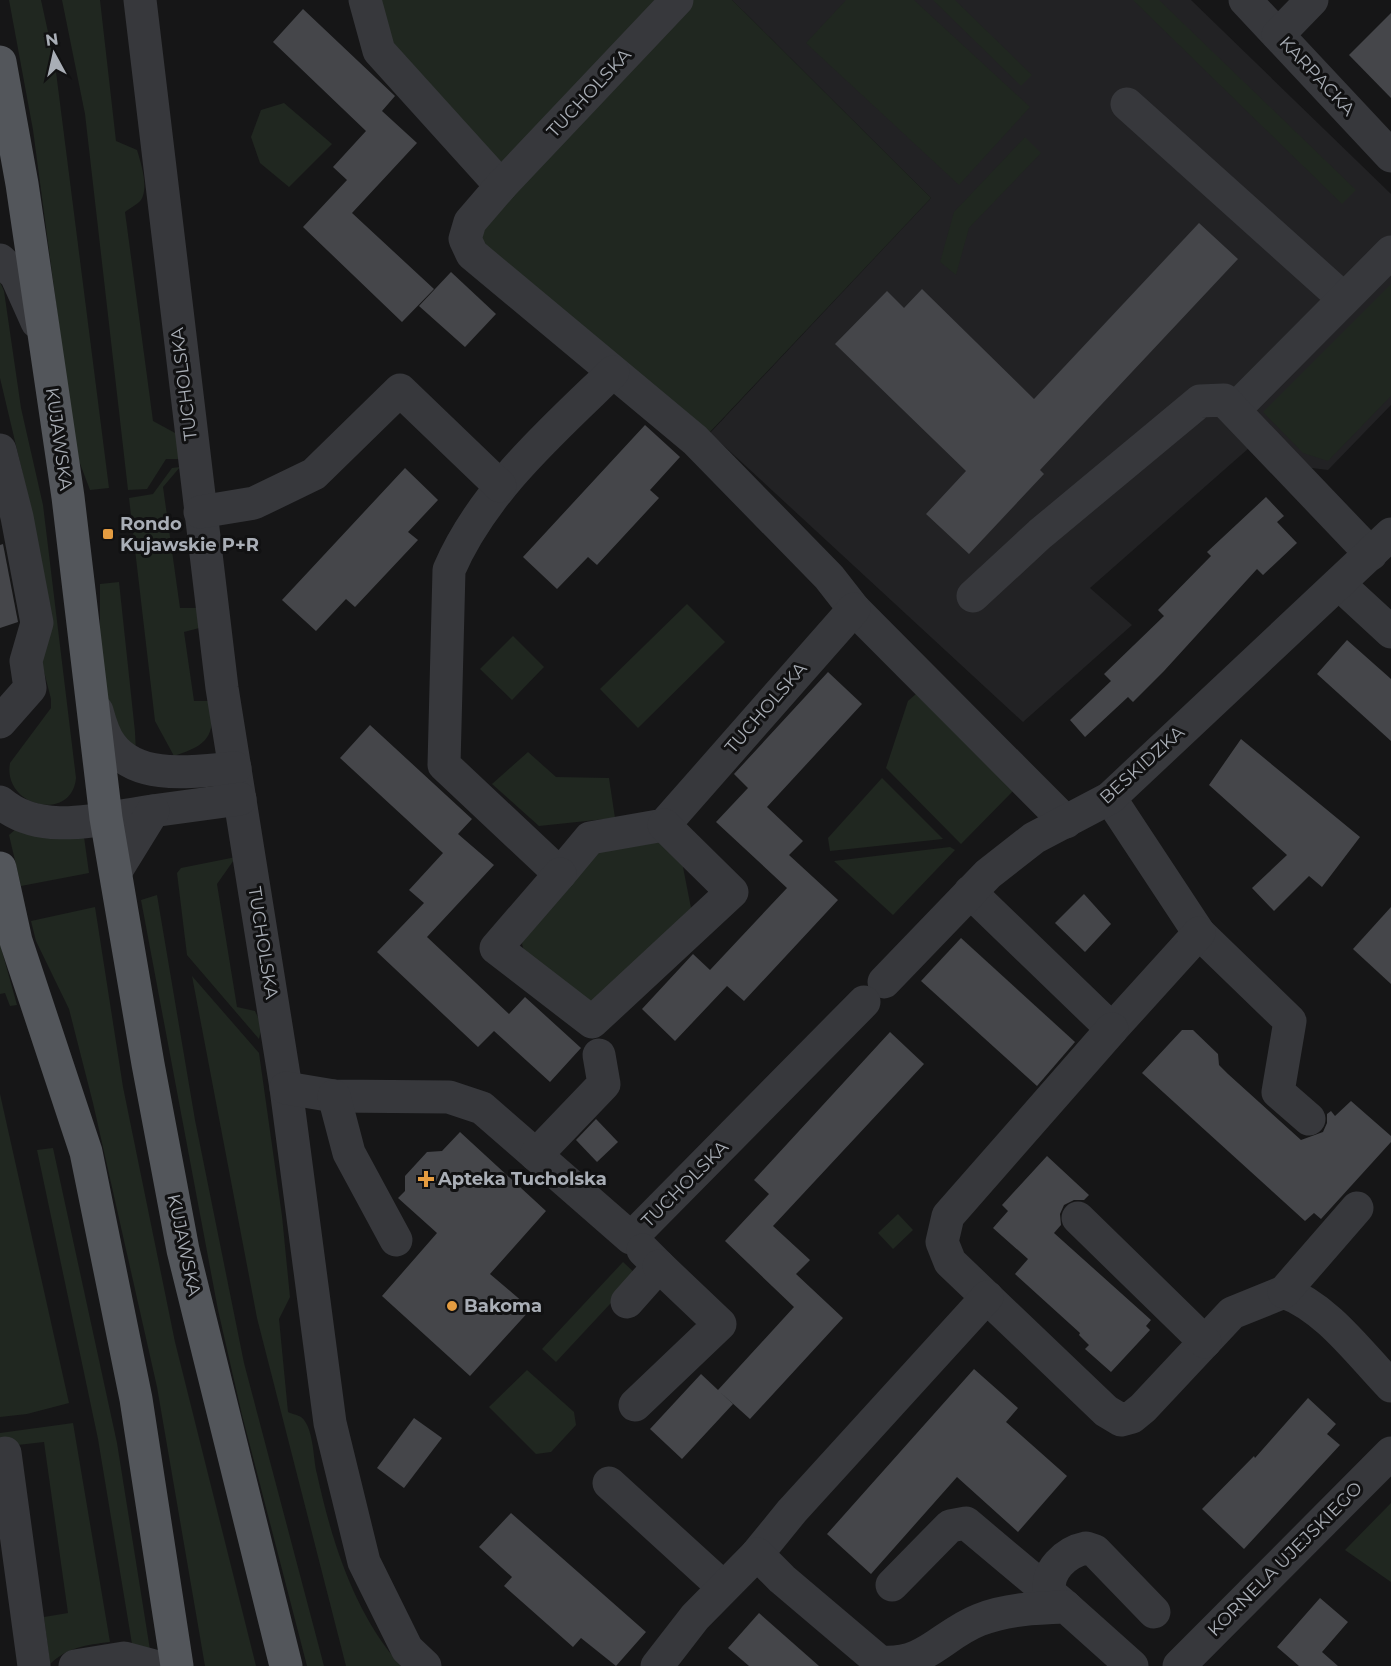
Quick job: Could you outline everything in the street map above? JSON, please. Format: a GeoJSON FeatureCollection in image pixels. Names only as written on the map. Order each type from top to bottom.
{"type":"FeatureCollection","features":[{"type":"Feature","properties":{"kind":"main road","name":"KUJAWSKA"},"geometry":{"type":"LineString","coordinates":[[0,62],[5,81],[68,497],[106,819],[183,1250],[286,1666]]}},
{"type":"Feature","properties":{"kind":"main road"},"geometry":{"type":"LineString","coordinates":[[1,876],[16,941],[86,1152],[136,1399],[177,1666]]}},
{"type":"Feature","properties":{"kind":"street","name":"TUCHOLSKA"},"geometry":{"type":"LineString","coordinates":[[140,0],[200,512],[237,783],[286,1088],[330,1423],[364,1562],[407,1649],[425,1666]]}},
{"type":"Feature","properties":{"kind":"street"},"geometry":{"type":"LineString","coordinates":[[365,0],[380,51],[501,186]]}},
{"type":"Feature","properties":{"kind":"street","name":"TUCHOLSKA"},"geometry":{"type":"LineString","coordinates":[[677,0],[501,186],[470,222],[465,239],[472,254],[695,440],[829,577],[854,609],[1066,822]]}},
{"type":"Feature","properties":{"kind":"street","name":"KARPACKA"},"geometry":{"type":"LineString","coordinates":[[1245,0],[1390,153]]}},
{"type":"Feature","properties":{"kind":"street"},"geometry":{"type":"LineString","coordinates":[[1278,35],[1312,0]]}},
{"type":"Feature","properties":{"kind":"street"},"geometry":{"type":"LineString","coordinates":[[1127,104],[1344,299]]}},
{"type":"Feature","properties":{"kind":"street"},"geometry":{"type":"LineString","coordinates":[[1234,410],[1391,252]]}},
{"type":"Feature","properties":{"kind":"street"},"geometry":{"type":"LineString","coordinates":[[0,260],[16,275],[45,340]]}},
{"type":"Feature","properties":{"kind":"street"},"geometry":{"type":"LineString","coordinates":[[560,874],[444,765],[449,570],[459,546],[500,486],[613,372]]}},
{"type":"Feature","properties":{"kind":"street"},"geometry":{"type":"LineString","coordinates":[[200,512],[255,503],[314,474],[400,390],[500,486]]}},
{"type":"Feature","properties":{"kind":"street"},"geometry":{"type":"LineString","coordinates":[[973,596],[1040,534],[1200,401],[1212,398],[1224,400],[1381,544]]}},
{"type":"Feature","properties":{"kind":"street"},"geometry":{"type":"LineString","coordinates":[[0,450],[13,566],[37,623],[26,662],[30,688],[0,722]]}},
{"type":"Feature","properties":{"kind":"street","name":"BESKIDZKA"},"geometry":{"type":"LineString","coordinates":[[874,992],[988,874],[1034,838],[1110,798],[1381,544]]}},
{"type":"Feature","properties":{"kind":"street"},"geometry":{"type":"LineString","coordinates":[[1339,584],[1391,632]]}},
{"type":"Feature","properties":{"kind":"street","name":"TUCHOLSKA"},"geometry":{"type":"LineString","coordinates":[[664,825],[854,609]]}},
{"type":"Feature","properties":{"kind":"street"},"geometry":{"type":"LineString","coordinates":[[92,695],[109,743],[128,760],[170,772],[237,783]]}},
{"type":"Feature","properties":{"kind":"street"},"geometry":{"type":"LineString","coordinates":[[0,802],[18,816],[44,822],[77,823],[153,811],[237,783]]}},
{"type":"Feature","properties":{"kind":"street"},"geometry":{"type":"LineString","coordinates":[[1110,798],[1199,933],[1290,1021],[1278,1092],[1310,1119]]}},
{"type":"Feature","properties":{"kind":"street"},"geometry":{"type":"LineString","coordinates":[[116,871],[153,811]]}},
{"type":"Feature","properties":{"kind":"street"},"geometry":{"type":"LineString","coordinates":[[664,825],[732,891],[592,1022],[496,948],[560,874],[590,838],[664,825]]}},
{"type":"Feature","properties":{"kind":"street"},"geometry":{"type":"LineString","coordinates":[[970,892],[1112,1029]]}},
{"type":"Feature","properties":{"kind":"street"},"geometry":{"type":"LineString","coordinates":[[1199,933],[948,1216],[942,1242],[950,1262],[1106,1411],[1121,1420],[1132,1417],[1143,1408],[1232,1313],[1284,1292],[1357,1208]]}},
{"type":"Feature","properties":{"kind":"street","name":"TUCHOLSKA"},"geometry":{"type":"LineString","coordinates":[[286,1088],[334,1096],[449,1097],[482,1108],[631,1238],[874,992]]}},
{"type":"Feature","properties":{"kind":"street"},"geometry":{"type":"LineString","coordinates":[[536,1155],[604,1084],[599,1055]]}},
{"type":"Feature","properties":{"kind":"street"},"geometry":{"type":"LineString","coordinates":[[334,1096],[349,1153],[396,1240]]}},
{"type":"Feature","properties":{"kind":"street"},"geometry":{"type":"LineString","coordinates":[[1078,1218],[1205,1342]]}},
{"type":"Feature","properties":{"kind":"street"},"geometry":{"type":"LineString","coordinates":[[631,1238],[720,1324],[635,1405]]}},
{"type":"Feature","properties":{"kind":"street"},"geometry":{"type":"LineString","coordinates":[[627,1302],[659,1266]]}},
{"type":"Feature","properties":{"kind":"street"},"geometry":{"type":"LineString","coordinates":[[1284,1292],[1301,1298],[1324,1317],[1391,1386]]}},
{"type":"Feature","properties":{"kind":"street"},"geometry":{"type":"LineString","coordinates":[[657,1666],[695,1617],[757,1554],[792,1511],[987,1297]]}},
{"type":"Feature","properties":{"kind":"street","name":"KORNELA UJEJSKIEGO"},"geometry":{"type":"LineString","coordinates":[[1193,1662],[1391,1452]]}},
{"type":"Feature","properties":{"kind":"street"},"geometry":{"type":"LineString","coordinates":[[5,1453],[34,1666]]}},
{"type":"Feature","properties":{"kind":"street"},"geometry":{"type":"LineString","coordinates":[[609,1483],[723,1587]]}},
{"type":"Feature","properties":{"kind":"street"},"geometry":{"type":"LineString","coordinates":[[892,1585],[951,1526],[966,1523],[1132,1666]]}},
{"type":"Feature","properties":{"kind":"street"},"geometry":{"type":"LineString","coordinates":[[1058,1600],[1048,1584],[1052,1572],[1067,1555],[1086,1548],[1095,1551],[1154,1612]]}},
{"type":"Feature","properties":{"kind":"street"},"geometry":{"type":"LineString","coordinates":[[757,1554],[782,1579],[880,1662],[899,1664],[910,1661],[932,1651],[976,1621],[1058,1600]]}},
{"type":"Feature","properties":{"kind":"street"},"geometry":{"type":"LineString","coordinates":[[75,1666],[124,1658],[154,1666]]}},
{"type":"Feature","properties":{"kind":"shaded area"},"geometry":{"type":"Polygon","coordinates":[[[9,0],[41,0],[55,64],[109,488],[90,490],[76,453],[33,130],[9,0]]]}},
{"type":"Feature","properties":{"kind":"shaded area"},"geometry":{"type":"Polygon","coordinates":[[[62,0],[100,0],[116,141],[137,150],[144,175],[141,200],[125,212],[153,421],[177,434],[179,459],[166,459],[147,489],[128,490],[85,114],[62,0]]]}},
{"type":"Feature","properties":{"kind":"shaded area"},"geometry":{"type":"Polygon","coordinates":[[[365,0],[732,0],[931,198],[710,432],[472,254],[500,185],[379,51],[365,0]]]}},
{"type":"Feature","properties":{"kind":"shaded area"},"geometry":{"type":"Polygon","coordinates":[[[732,0],[1191,0],[1391,194],[1391,405],[1328,470],[1304,467],[1266,433],[1090,588],[1132,625],[1023,722],[710,433],[931,198],[732,0]]]}},
{"type":"Feature","properties":{"kind":"shaded area"},"geometry":{"type":"Polygon","coordinates":[[[846,0],[914,0],[1030,107],[959,185],[806,43],[846,0]]]}},
{"type":"Feature","properties":{"kind":"shaded area"},"geometry":{"type":"Polygon","coordinates":[[[933,0],[955,0],[1032,75],[1021,86],[933,0]]]}},
{"type":"Feature","properties":{"kind":"shaded area"},"geometry":{"type":"Polygon","coordinates":[[[1133,0],[1159,0],[1356,190],[1342,204],[1133,0]]]}},
{"type":"Feature","properties":{"kind":"shaded area"},"geometry":{"type":"Polygon","coordinates":[[[284,103],[332,144],[289,187],[260,163],[251,137],[261,110],[284,103]]]}},
{"type":"Feature","properties":{"kind":"shaded area"},"geometry":{"type":"Polygon","coordinates":[[[1025,137],[1041,153],[969,228],[956,275],[940,262],[954,212],[1025,137]]]}},
{"type":"Feature","properties":{"kind":"shaded area"},"geometry":{"type":"Polygon","coordinates":[[[0,282],[4,291],[21,408],[43,505],[76,778],[72,792],[63,801],[51,805],[38,804],[26,799],[16,790],[10,778],[10,763],[51,708],[51,699],[39,652],[32,513],[0,378],[0,282]]]}},
{"type":"Feature","properties":{"kind":"shaded area"},"geometry":{"type":"Polygon","coordinates":[[[1391,284],[1391,396],[1328,461],[1303,453],[1263,412],[1391,284]]]}},
{"type":"Feature","properties":{"kind":"shaded area"},"geometry":{"type":"Polygon","coordinates":[[[180,467],[163,487],[180,608],[200,608],[203,627],[184,632],[194,701],[213,701],[213,713],[207,738],[186,752],[174,756],[155,721],[129,498],[153,494],[172,468],[180,467]]]}},
{"type":"Feature","properties":{"kind":"shaded area"},"geometry":{"type":"Polygon","coordinates":[[[119,582],[136,754],[124,746],[100,680],[100,584],[119,582]]]}},
{"type":"Feature","properties":{"kind":"shaded area"},"geometry":{"type":"Polygon","coordinates":[[[687,604],[725,642],[638,728],[600,689],[687,604]]]}},
{"type":"Feature","properties":{"kind":"shaded area"},"geometry":{"type":"Polygon","coordinates":[[[513,636],[544,667],[512,700],[480,669],[513,636]]]}},
{"type":"Feature","properties":{"kind":"shaded area"},"geometry":{"type":"Polygon","coordinates":[[[916,694],[1013,791],[961,844],[886,768],[908,701],[916,694]]]}},
{"type":"Feature","properties":{"kind":"shaded area"},"geometry":{"type":"Polygon","coordinates":[[[528,752],[556,777],[609,778],[615,818],[539,826],[492,784],[528,752]]]}},
{"type":"Feature","properties":{"kind":"shaded area"},"geometry":{"type":"Polygon","coordinates":[[[882,778],[943,839],[830,851],[828,838],[882,778]]]}},
{"type":"Feature","properties":{"kind":"shaded area"},"geometry":{"type":"Polygon","coordinates":[[[16,829],[84,837],[89,873],[21,886],[9,835],[16,829]]]}},
{"type":"Feature","properties":{"kind":"shaded area"},"geometry":{"type":"Polygon","coordinates":[[[657,838],[682,862],[691,908],[599,1004],[580,1007],[527,960],[522,944],[526,928],[601,849],[657,838]]]}},
{"type":"Feature","properties":{"kind":"shaded area"},"geometry":{"type":"Polygon","coordinates":[[[950,847],[955,850],[893,915],[834,861],[950,847]]]}},
{"type":"Feature","properties":{"kind":"shaded area"},"geometry":{"type":"Polygon","coordinates":[[[236,857],[217,884],[237,1007],[255,1011],[262,1026],[259,1039],[187,955],[177,873],[181,868],[236,857]]]}},
{"type":"Feature","properties":{"kind":"shaded area"},"geometry":{"type":"Polygon","coordinates":[[[157,895],[195,1120],[244,1363],[324,1666],[307,1666],[242,1415],[218,1310],[141,900],[157,895]]]}},
{"type":"Feature","properties":{"kind":"shaded area"},"geometry":{"type":"Polygon","coordinates":[[[95,907],[123,1087],[175,1342],[256,1666],[205,1666],[157,1387],[93,1103],[69,1009],[36,941],[31,921],[95,907]]]}},
{"type":"Feature","properties":{"kind":"shaded area"},"geometry":{"type":"Polygon","coordinates":[[[0,944],[17,1005],[10,1006],[5,993],[0,994],[0,944]]]}},
{"type":"Feature","properties":{"kind":"shaded area"},"geometry":{"type":"Polygon","coordinates":[[[192,976],[259,1053],[282,1216],[290,1297],[279,1319],[288,1412],[301,1417],[308,1428],[330,1525],[347,1576],[370,1623],[401,1666],[346,1666],[257,1318],[192,976]]]}},
{"type":"Feature","properties":{"kind":"shaded area"},"geometry":{"type":"Polygon","coordinates":[[[0,1094],[69,1403],[27,1414],[0,1417],[0,1094]]]}},
{"type":"Feature","properties":{"kind":"shaded area"},"geometry":{"type":"Polygon","coordinates":[[[53,1148],[117,1443],[151,1656],[133,1650],[98,1439],[37,1150],[53,1148]]]}},
{"type":"Feature","properties":{"kind":"shaded area"},"geometry":{"type":"Polygon","coordinates":[[[898,1214],[913,1230],[893,1249],[878,1233],[898,1214]]]}},
{"type":"Feature","properties":{"kind":"shaded area"},"geometry":{"type":"Polygon","coordinates":[[[623,1262],[637,1275],[556,1362],[542,1349],[623,1262]]]}},
{"type":"Feature","properties":{"kind":"shaded area"},"geometry":{"type":"Polygon","coordinates":[[[527,1370],[574,1412],[576,1425],[551,1452],[536,1454],[489,1407],[527,1370]]]}},
{"type":"Feature","properties":{"kind":"shaded area"},"geometry":{"type":"Polygon","coordinates":[[[73,1423],[110,1642],[71,1650],[50,1664],[44,1617],[68,1613],[44,1442],[0,1447],[0,1433],[73,1423]]]}},
{"type":"Feature","properties":{"kind":"shaded area"},"geometry":{"type":"Polygon","coordinates":[[[1391,1503],[1391,1582],[1345,1550],[1391,1503]]]}},
{"type":"Feature","properties":{"kind":"building"},"geometry":{"type":"Polygon","coordinates":[[[303,9],[395,96],[382,111],[417,143],[352,213],[434,289],[402,322],[303,227],[347,180],[333,167],[366,131],[273,42],[303,9]]]}},
{"type":"Feature","properties":{"kind":"building"},"geometry":{"type":"Polygon","coordinates":[[[1391,13],[1391,98],[1349,55],[1391,13]]]}},
{"type":"Feature","properties":{"kind":"building"},"geometry":{"type":"Polygon","coordinates":[[[1199,223],[1238,259],[1040,470],[1044,474],[969,554],[926,514],[966,471],[835,344],[887,291],[904,308],[922,289],[1034,399],[1199,223]]]}},
{"type":"Feature","properties":{"kind":"building"},"geometry":{"type":"Polygon","coordinates":[[[451,272],[496,314],[465,347],[419,306],[451,272]]]}},
{"type":"Feature","properties":{"kind":"building"},"geometry":{"type":"Polygon","coordinates":[[[645,425],[680,457],[650,490],[659,498],[597,565],[588,557],[557,589],[523,557],[645,425]]]}},
{"type":"Feature","properties":{"kind":"building"},"geometry":{"type":"Polygon","coordinates":[[[405,468],[438,500],[408,532],[418,540],[355,607],[346,599],[316,631],[282,600],[405,468]]]}},
{"type":"Feature","properties":{"kind":"building"},"geometry":{"type":"Polygon","coordinates":[[[1266,497],[1284,516],[1277,522],[1297,543],[1263,575],[1257,569],[1133,702],[1128,697],[1085,737],[1070,720],[1111,681],[1104,674],[1164,616],[1158,610],[1211,556],[1207,552],[1266,497]]]}},
{"type":"Feature","properties":{"kind":"building"},"geometry":{"type":"Polygon","coordinates":[[[3,544],[18,622],[0,628],[0,545],[3,544]]]}},
{"type":"Feature","properties":{"kind":"building"},"geometry":{"type":"Polygon","coordinates":[[[1347,640],[1391,679],[1391,741],[1317,674],[1347,640]]]}},
{"type":"Feature","properties":{"kind":"building"},"geometry":{"type":"Polygon","coordinates":[[[828,672],[862,704],[767,807],[803,841],[789,855],[838,900],[744,1001],[727,986],[675,1041],[642,1009],[693,954],[710,970],[787,888],[716,822],[748,788],[734,774],[828,672]]]}},
{"type":"Feature","properties":{"kind":"building"},"geometry":{"type":"Polygon","coordinates":[[[370,725],[472,819],[458,834],[494,865],[427,937],[509,1014],[525,997],[581,1048],[550,1082],[494,1031],[478,1047],[377,952],[424,903],[409,890],[443,853],[340,758],[370,725]]]}},
{"type":"Feature","properties":{"kind":"building"},"geometry":{"type":"Polygon","coordinates":[[[1241,739],[1360,837],[1322,887],[1309,876],[1274,911],[1252,888],[1287,855],[1209,785],[1241,739]]]}},
{"type":"Feature","properties":{"kind":"building"},"geometry":{"type":"Polygon","coordinates":[[[1084,894],[1111,924],[1085,952],[1055,923],[1084,894]]]}},
{"type":"Feature","properties":{"kind":"building"},"geometry":{"type":"Polygon","coordinates":[[[1391,907],[1391,984],[1353,949],[1391,907]]]}},
{"type":"Feature","properties":{"kind":"building"},"geometry":{"type":"Polygon","coordinates":[[[961,938],[1075,1042],[1037,1086],[921,981],[961,938]]]}},
{"type":"Feature","properties":{"kind":"building"},"geometry":{"type":"Polygon","coordinates":[[[1182,1030],[1193,1030],[1218,1054],[1219,1065],[1301,1140],[1323,1132],[1327,1123],[1327,1114],[1331,1111],[1335,1116],[1351,1101],[1391,1136],[1391,1142],[1321,1219],[1314,1213],[1305,1221],[1142,1073],[1182,1030]]]}},
{"type":"Feature","properties":{"kind":"building"},"geometry":{"type":"Polygon","coordinates":[[[890,1032],[924,1064],[773,1226],[810,1260],[796,1274],[843,1318],[750,1419],[720,1392],[733,1404],[682,1459],[650,1429],[701,1374],[718,1390],[794,1307],[725,1241],[769,1194],[754,1180],[890,1032]]]}},
{"type":"Feature","properties":{"kind":"building"},"geometry":{"type":"Polygon","coordinates":[[[596,1119],[618,1142],[597,1162],[576,1140],[596,1119]]]}},
{"type":"Feature","properties":{"kind":"building"},"geometry":{"type":"Polygon","coordinates":[[[460,1132],[546,1211],[490,1274],[531,1309],[470,1376],[382,1296],[437,1233],[398,1198],[405,1191],[405,1176],[427,1152],[442,1151],[460,1132]]]}},
{"type":"Feature","properties":{"kind":"building"},"geometry":{"type":"Polygon","coordinates":[[[1047,1156],[1089,1195],[1084,1200],[1074,1200],[1064,1205],[1060,1214],[1061,1225],[1054,1233],[1151,1320],[1146,1326],[1150,1330],[1111,1372],[1085,1349],[1089,1345],[1079,1335],[1080,1333],[1015,1274],[1028,1259],[993,1228],[1008,1211],[1002,1205],[1047,1156]]]}},
{"type":"Feature","properties":{"kind":"building"},"geometry":{"type":"Polygon","coordinates":[[[974,1369],[1018,1408],[1006,1422],[1067,1476],[1018,1532],[957,1477],[871,1574],[827,1534],[974,1369]]]}},
{"type":"Feature","properties":{"kind":"building"},"geometry":{"type":"Polygon","coordinates":[[[1308,1398],[1336,1424],[1327,1434],[1340,1445],[1244,1549],[1202,1509],[1254,1456],[1255,1458],[1308,1398]]]}},
{"type":"Feature","properties":{"kind":"building"},"geometry":{"type":"Polygon","coordinates":[[[414,1418],[442,1438],[404,1488],[377,1468],[414,1418]]]}},
{"type":"Feature","properties":{"kind":"building"},"geometry":{"type":"Polygon","coordinates":[[[511,1513],[646,1632],[616,1666],[581,1638],[573,1647],[504,1586],[512,1577],[479,1547],[511,1513]]]}},
{"type":"Feature","properties":{"kind":"building"},"geometry":{"type":"Polygon","coordinates":[[[1320,1598],[1348,1622],[1322,1652],[1338,1666],[1299,1666],[1277,1647],[1320,1598]]]}},
{"type":"Feature","properties":{"kind":"building"},"geometry":{"type":"Polygon","coordinates":[[[759,1613],[819,1666],[749,1666],[728,1648],[759,1613]]]}},
{"type":"Feature","properties":{"kind":"place","name":"Rondo Kujawskie P+R"},"geometry":{"type":"Point","coordinates":[108,534]}},
{"type":"Feature","properties":{"kind":"place","name":"Apteka Tucholska"},"geometry":{"type":"Point","coordinates":[426,1179]}},
{"type":"Feature","properties":{"kind":"place","name":"Bakoma"},"geometry":{"type":"Point","coordinates":[452,1306]}}]}
